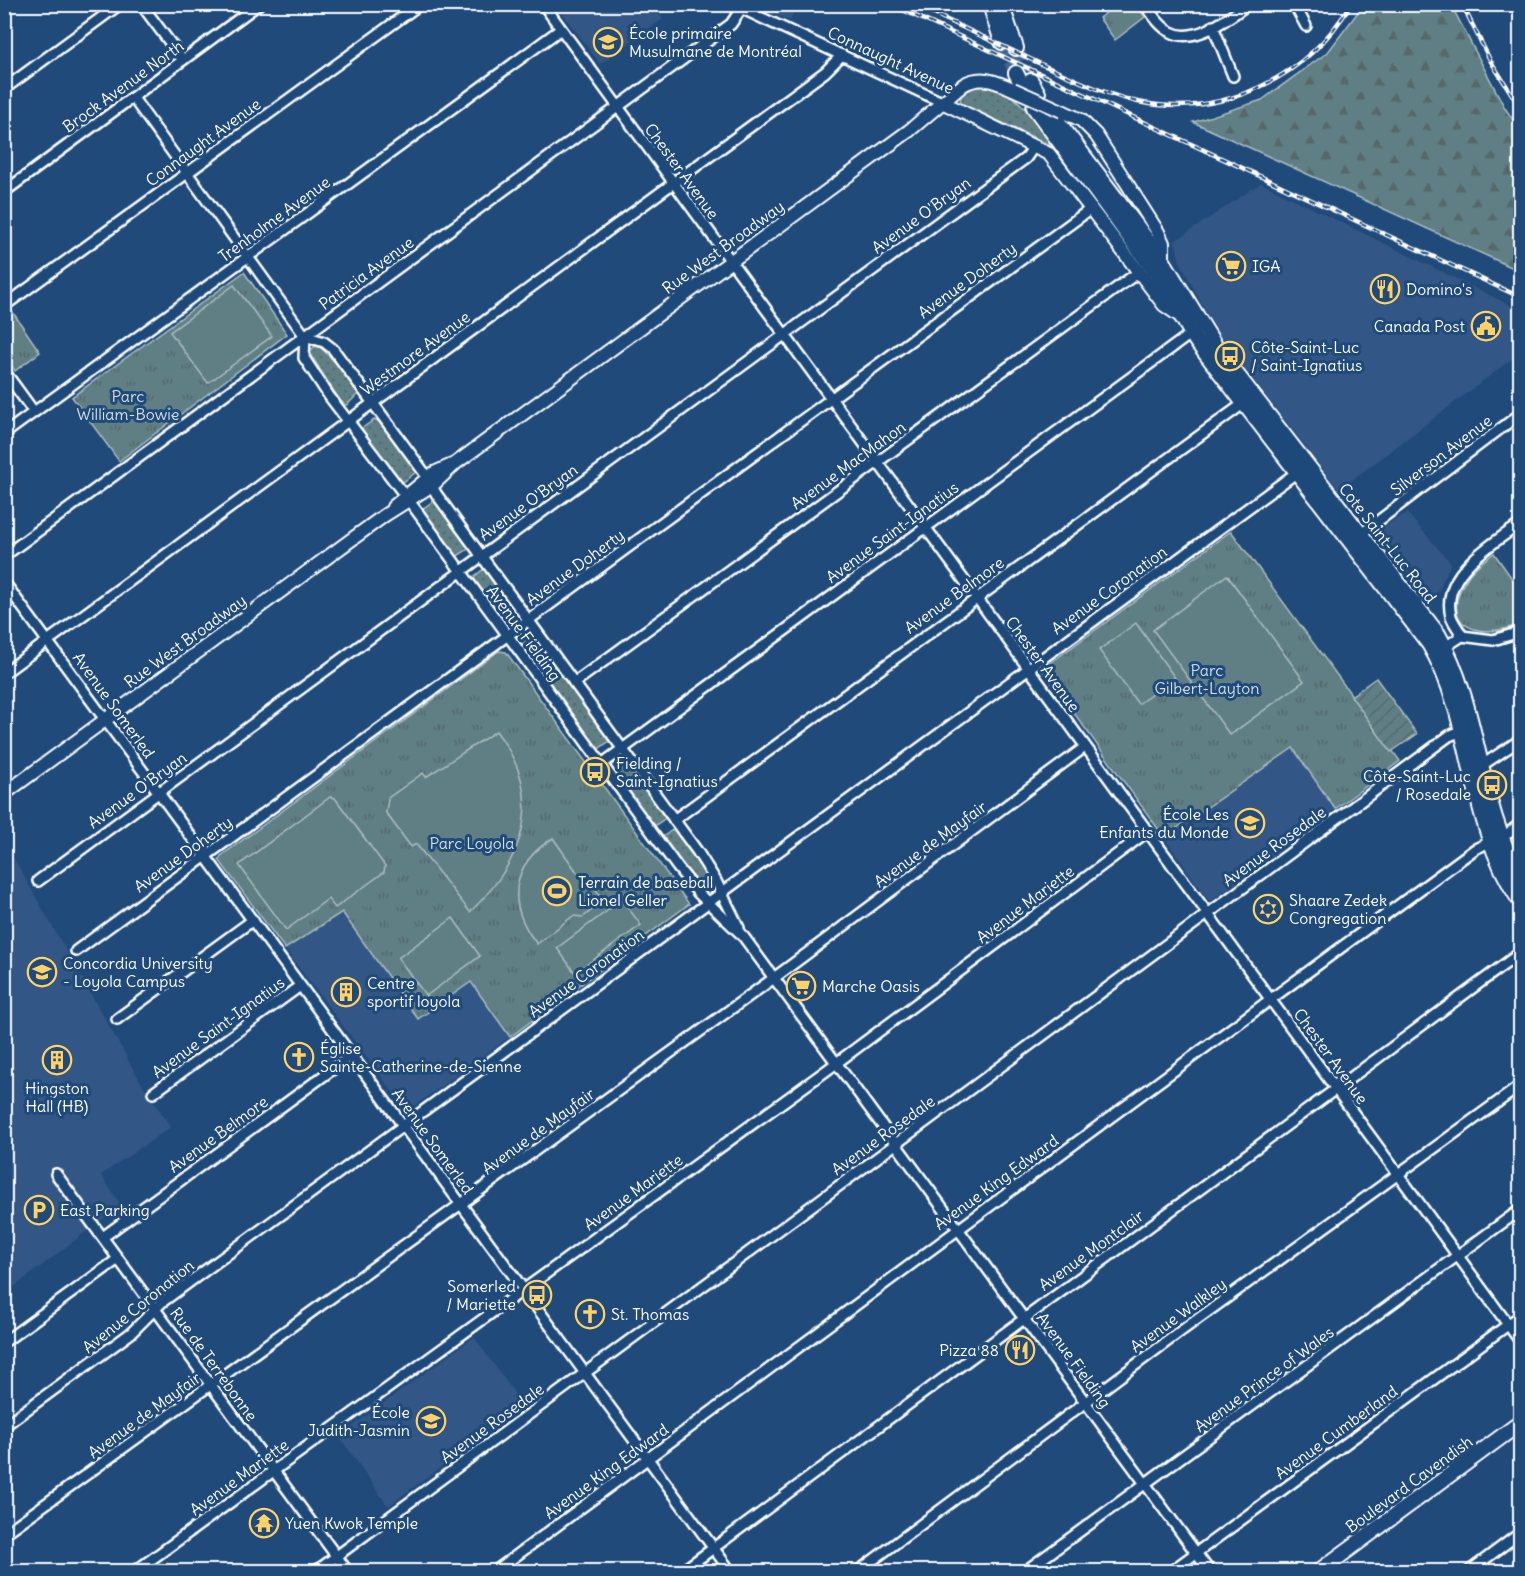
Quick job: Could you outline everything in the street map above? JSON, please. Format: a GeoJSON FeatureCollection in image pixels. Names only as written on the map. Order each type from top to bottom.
{"type":"FeatureCollection","features":[{"type":"Feature","properties":{"kind":"main road"},"geometry":{"type":"LineString","coordinates":[[990,4],[1002,42]]}},
{"type":"Feature","properties":{"kind":"main road"},"geometry":{"type":"LineString","coordinates":[[1001,4],[1016,48]]}},
{"type":"Feature","properties":{"kind":"main road","name":"Cote Saint-Luc Road"},"geometry":{"type":"LineString","coordinates":[[1034,107],[1148,261],[1172,298],[1180,316],[1196,330]]}},
{"type":"Feature","properties":{"kind":"main road","name":"Cote Saint-Luc Road"},"geometry":{"type":"LineString","coordinates":[[1058,113],[1162,261],[1196,330],[1356,538],[1440,650],[1459,680],[1466,729],[1505,877],[1521,901]]}},
{"type":"Feature","properties":{"kind":"main road","name":"Cote Saint-Luc Road"},"geometry":{"type":"LineString","coordinates":[[1495,839],[1521,877]]}},
{"type":"Feature","properties":{"kind":"main road","name":"Boulevard Cavendish"},"geometry":{"type":"LineString","coordinates":[[1318,1572],[1521,1423]]}},
{"type":"Feature","properties":{"kind":"street"},"geometry":{"type":"LineString","coordinates":[[4,89],[120,4]]}},
{"type":"Feature","properties":{"kind":"street"},"geometry":{"type":"LineString","coordinates":[[141,4],[183,60]]}},
{"type":"Feature","properties":{"kind":"street","name":"Brock Avenue North"},"geometry":{"type":"LineString","coordinates":[[4,192],[259,4]]}},
{"type":"Feature","properties":{"kind":"street","name":"Connaught Avenue"},"geometry":{"type":"LineString","coordinates":[[4,306],[420,4]]}},
{"type":"Feature","properties":{"kind":"street","name":"Chester Avenue"},"geometry":{"type":"LineString","coordinates":[[543,4],[1521,1341]]}},
{"type":"Feature","properties":{"kind":"street"},"geometry":{"type":"LineString","coordinates":[[1145,4],[1165,28],[1178,35],[1193,34],[1213,26],[1248,4]]}},
{"type":"Feature","properties":{"kind":"street"},"geometry":{"type":"LineString","coordinates":[[1294,4],[1306,26]]}},
{"type":"Feature","properties":{"kind":"street","name":"Connaught Avenue"},"geometry":{"type":"LineString","coordinates":[[737,7],[1035,145]]}},
{"type":"Feature","properties":{"kind":"street","name":"Patricia Avenue"},"geometry":{"type":"LineString","coordinates":[[4,556],[731,24],[737,7]]}},
{"type":"Feature","properties":{"kind":"street"},"geometry":{"type":"LineString","coordinates":[[1213,26],[1233,76]]}},
{"type":"Feature","properties":{"kind":"street","name":"Trenholme Avenue"},"geometry":{"type":"LineString","coordinates":[[4,434],[561,29]]}},
{"type":"Feature","properties":{"kind":"street","name":"Westmore Avenue"},"geometry":{"type":"LineString","coordinates":[[4,673],[831,68],[842,55]]}},
{"type":"Feature","properties":{"kind":"street","name":"Rue West Broadway"},"geometry":{"type":"LineString","coordinates":[[4,794],[730,262],[944,103],[963,85],[977,79],[1024,84]]}},
{"type":"Feature","properties":{"kind":"street","name":"Cote Saint-Luc Road"},"geometry":{"type":"LineString","coordinates":[[1024,84],[1058,113],[1081,120],[1096,135],[1158,232],[1162,243],[1162,261]]}},
{"type":"Feature","properties":{"kind":"street","name":"Avenue Fielding"},"geometry":{"type":"LineString","coordinates":[[133,98],[305,336],[329,345],[373,403],[674,820],[722,893],[743,936]]}},
{"type":"Feature","properties":{"kind":"street","name":"Cote Saint-Luc Road"},"geometry":{"type":"LineString","coordinates":[[1035,145],[1049,154],[1164,305],[1180,316]]}},
{"type":"Feature","properties":{"kind":"street","name":"Avenue O'Bryan"},"geometry":{"type":"LineString","coordinates":[[38,881],[1026,158],[1035,145]]}},
{"type":"Feature","properties":{"kind":"street","name":"Avenue Doherty"},"geometry":{"type":"LineString","coordinates":[[76,951],[1092,208]]}},
{"type":"Feature","properties":{"kind":"street","name":"Avenue MacMahon"},"geometry":{"type":"LineString","coordinates":[[574,683],[1140,271]]}},
{"type":"Feature","properties":{"kind":"street","name":"Avenue Saint-Ignatius"},"geometry":{"type":"LineString","coordinates":[[602,764],[1196,330]]}},
{"type":"Feature","properties":{"kind":"street","name":"Avenue Fielding"},"geometry":{"type":"LineString","coordinates":[[305,336],[303,358],[348,421],[678,868],[743,936],[1210,1572]]}},
{"type":"Feature","properties":{"kind":"street"},"geometry":{"type":"LineString","coordinates":[[4,371],[34,412]]}},
{"type":"Feature","properties":{"kind":"street","name":"Avenue Belmore"},"geometry":{"type":"LineString","coordinates":[[674,820],[1248,400]]}},
{"type":"Feature","properties":{"kind":"street","name":"Silverson Avenue"},"geometry":{"type":"LineString","coordinates":[[1356,538],[1521,414]]}},
{"type":"Feature","properties":{"kind":"street","name":"Avenue Coronation"},"geometry":{"type":"LineString","coordinates":[[4,1426],[131,1333],[162,1302],[709,903],[1027,667],[1301,469]]}},
{"type":"Feature","properties":{"kind":"street"},"geometry":{"type":"LineString","coordinates":[[1462,636],[1452,618],[1450,608],[1452,593],[1461,574],[1474,558],[1521,524]]}},
{"type":"Feature","properties":{"kind":"street","name":"Avenue Somerled"},"geometry":{"type":"LineString","coordinates":[[4,582],[731,1572]]}},
{"type":"Feature","properties":{"kind":"street"},"geometry":{"type":"LineString","coordinates":[[1440,650],[1462,636],[1493,640],[1521,632]]}},
{"type":"Feature","properties":{"kind":"street","name":"Avenue Rosedale"},"geometry":{"type":"LineString","coordinates":[[315,1572],[1449,736],[1466,729]]}},
{"type":"Feature","properties":{"kind":"street"},"geometry":{"type":"LineString","coordinates":[[1476,769],[1521,740]]}},
{"type":"Feature","properties":{"kind":"street","name":"Avenue de Mayfair"},"geometry":{"type":"LineString","coordinates":[[4,1534],[774,978],[1085,747]]}},
{"type":"Feature","properties":{"kind":"street","name":"Avenue King Edward"},"geometry":{"type":"LineString","coordinates":[[494,1572],[794,1354],[958,1228],[1475,849],[1521,824]]}},
{"type":"Feature","properties":{"kind":"street","name":"Avenue Mariette"},"geometry":{"type":"LineString","coordinates":[[134,1572],[837,1063],[1147,832]]}},
{"type":"Feature","properties":{"kind":"street"},"geometry":{"type":"LineString","coordinates":[[117,1020],[253,920]]}},
{"type":"Feature","properties":{"kind":"street","name":"Avenue Montclair"},"geometry":{"type":"LineString","coordinates":[[681,1572],[1521,953]]}},
{"type":"Feature","properties":{"kind":"street","name":"Avenue Saint-Ignatius"},"geometry":{"type":"LineString","coordinates":[[153,1093],[300,986]]}},
{"type":"Feature","properties":{"kind":"street","name":"Avenue Belmore"},"geometry":{"type":"LineString","coordinates":[[103,1237],[351,1055]]}},
{"type":"Feature","properties":{"kind":"street","name":"Avenue Walkley"},"geometry":{"type":"LineString","coordinates":[[857,1572],[1087,1403],[1104,1388],[1521,1086]]}},
{"type":"Feature","properties":{"kind":"street","name":"Rue de Terrebonne"},"geometry":{"type":"LineString","coordinates":[[56,1174],[348,1572]]}},
{"type":"Feature","properties":{"kind":"street","name":"Avenue Prince of Wales"},"geometry":{"type":"LineString","coordinates":[[1024,1572],[1521,1210]]}},
{"type":"Feature","properties":{"kind":"street"},"geometry":{"type":"LineString","coordinates":[[4,1342],[118,1258]]}},
{"type":"Feature","properties":{"kind":"street","name":"Avenue Cumberland"},"geometry":{"type":"LineString","coordinates":[[1170,1572],[1521,1316]]}},
{"type":"Feature","properties":{"kind":"street"},"geometry":{"type":"LineString","coordinates":[[1468,1572],[1521,1533]]}},
{"type":"Feature","properties":{"kind":"shaded area","name":"École primaire Musulmane de Montréal"},"geometry":{"type":"Polygon","coordinates":[[[566,4],[653,5],[663,19],[600,64],[559,9],[566,4]]]}},
{"type":"Feature","properties":{"kind":"shaded area"},"geometry":{"type":"Polygon","coordinates":[[[754,5],[798,5],[790,21],[754,5]]]}},
{"type":"Feature","properties":{"kind":"shaded area"},"geometry":{"type":"Polygon","coordinates":[[[1261,183],[1520,310],[1520,353],[1339,490],[1217,333],[1180,262],[1175,241],[1261,183]]]}},
{"type":"Feature","properties":{"kind":"shaded area"},"geometry":{"type":"Polygon","coordinates":[[[1407,513],[1451,563],[1431,608],[1373,532],[1407,513]]]}},
{"type":"Feature","properties":{"kind":"shaded area","name":"École Les Enfants du Monde"},"geometry":{"type":"Polygon","coordinates":[[[1293,748],[1335,809],[1210,902],[1164,837],[1293,748]]]}},
{"type":"Feature","properties":{"kind":"shaded area","name":"Concordia University - Loyola Campus"},"geometry":{"type":"Polygon","coordinates":[[[12,855],[142,1084],[171,1127],[101,1175],[121,1205],[5,1294],[4,860],[12,855]]]}},
{"type":"Feature","properties":{"kind":"shaded area"},"geometry":{"type":"Polygon","coordinates":[[[341,911],[418,1019],[471,982],[510,1037],[407,1111],[285,949],[341,911]]]}},
{"type":"Feature","properties":{"kind":"shaded area","name":"École Judith-Jasmin"},"geometry":{"type":"Polygon","coordinates":[[[474,1337],[524,1406],[388,1506],[339,1436],[474,1337]]]}},
{"type":"Feature","properties":{"kind":"green space"},"geometry":{"type":"Polygon","coordinates":[[[1118,4],[1136,5],[1145,17],[1115,40],[1099,18],[1118,4]]]}},
{"type":"Feature","properties":{"kind":"green space"},"geometry":{"type":"Polygon","coordinates":[[[1364,4],[1451,5],[1505,108],[1520,130],[1520,271],[1193,122],[1262,100],[1328,52],[1364,4]]]}},
{"type":"Feature","properties":{"kind":"green space"},"geometry":{"type":"Polygon","coordinates":[[[978,85],[993,88],[1014,98],[1030,114],[1052,146],[960,103],[961,94],[978,85]]]}},
{"type":"Feature","properties":{"kind":"green space","name":"Parc William-Bowie"},"geometry":{"type":"Polygon","coordinates":[[[244,272],[287,334],[119,461],[72,397],[244,272]]]}},
{"type":"Feature","properties":{"kind":"green space"},"geometry":{"type":"Polygon","coordinates":[[[234,285],[272,336],[208,383],[170,332],[234,285]]]}},
{"type":"Feature","properties":{"kind":"green space"},"geometry":{"type":"Polygon","coordinates":[[[12,311],[40,352],[15,371],[5,356],[5,317],[12,311]]]}},
{"type":"Feature","properties":{"kind":"green space"},"geometry":{"type":"Polygon","coordinates":[[[317,344],[339,366],[359,393],[347,405],[342,404],[309,352],[317,344]]]}},
{"type":"Feature","properties":{"kind":"green space"},"geometry":{"type":"Polygon","coordinates":[[[374,420],[380,421],[415,469],[415,473],[402,483],[363,433],[362,428],[374,420]]]}},
{"type":"Feature","properties":{"kind":"green space"},"geometry":{"type":"Polygon","coordinates":[[[436,499],[469,543],[470,548],[456,557],[421,510],[436,499]]]}},
{"type":"Feature","properties":{"kind":"green space","name":"Parc Gilbert-Layton"},"geometry":{"type":"Polygon","coordinates":[[[1231,531],[1400,761],[1335,809],[1293,748],[1164,837],[1042,669],[1231,531]]]}},
{"type":"Feature","properties":{"kind":"green space"},"geometry":{"type":"Polygon","coordinates":[[[1494,553],[1520,590],[1520,624],[1489,631],[1465,625],[1459,617],[1456,606],[1469,575],[1494,553]]]}},
{"type":"Feature","properties":{"kind":"green space"},"geometry":{"type":"Polygon","coordinates":[[[485,568],[517,611],[502,622],[471,579],[485,568]]]}},
{"type":"Feature","properties":{"kind":"green space"},"geometry":{"type":"Polygon","coordinates":[[[1227,575],[1304,681],[1230,735],[1153,630],[1227,575]]]}},
{"type":"Feature","properties":{"kind":"green space"},"geometry":{"type":"Polygon","coordinates":[[[1136,623],[1175,678],[1138,704],[1099,650],[1136,623]]]}},
{"type":"Feature","properties":{"kind":"green space"},"geometry":{"type":"Polygon","coordinates":[[[533,632],[611,740],[597,750],[518,643],[533,632]]]}},
{"type":"Feature","properties":{"kind":"green space","name":"Parc Loyola"},"geometry":{"type":"Polygon","coordinates":[[[499,651],[506,652],[689,904],[510,1037],[471,982],[418,1019],[342,912],[285,949],[219,860],[221,856],[499,651]]]}},
{"type":"Feature","properties":{"kind":"green space"},"geometry":{"type":"Polygon","coordinates":[[[1376,678],[1417,734],[1391,752],[1351,696],[1376,678]]]}},
{"type":"Feature","properties":{"kind":"green space"},"geometry":{"type":"Polygon","coordinates":[[[496,731],[512,756],[521,780],[525,803],[523,826],[516,849],[504,871],[489,892],[470,912],[416,844],[411,847],[386,813],[388,798],[423,773],[426,777],[496,731]]]}},
{"type":"Feature","properties":{"kind":"green space"},"geometry":{"type":"Polygon","coordinates":[[[628,763],[668,816],[652,828],[613,773],[628,763]]]}},
{"type":"Feature","properties":{"kind":"green space"},"geometry":{"type":"Polygon","coordinates":[[[330,797],[335,798],[385,866],[384,872],[335,908],[328,899],[286,930],[239,865],[330,797]]]}},
{"type":"Feature","properties":{"kind":"green space"},"geometry":{"type":"Polygon","coordinates":[[[676,827],[712,882],[704,890],[660,839],[676,827]]]}},
{"type":"Feature","properties":{"kind":"green space","name":"Terrain de baseball Lionel Geller"},"geometry":{"type":"Polygon","coordinates":[[[553,838],[579,875],[586,876],[599,894],[596,907],[583,917],[573,916],[537,944],[520,915],[517,887],[528,860],[553,838]]]}},
{"type":"Feature","properties":{"kind":"green space"},"geometry":{"type":"Polygon","coordinates":[[[622,900],[641,925],[575,973],[557,948],[622,900]]]}},
{"type":"Feature","properties":{"kind":"green space"},"geometry":{"type":"Polygon","coordinates":[[[453,918],[480,956],[426,996],[398,958],[453,918]]]}},
{"type":"Feature","properties":{"kind":"tunnel"},"geometry":{"type":"LineString","coordinates":[[1002,42],[1016,73]]}},
{"type":"Feature","properties":{"kind":"tunnel"},"geometry":{"type":"LineString","coordinates":[[1016,48],[1031,81]]}},
{"type":"Feature","properties":{"kind":"railway"},"geometry":{"type":"LineString","coordinates":[[890,4],[1520,297]]}},
{"type":"Feature","properties":{"kind":"railway"},"geometry":{"type":"LineString","coordinates":[[913,4],[1102,91],[1138,102],[1170,106],[1201,104],[1231,98],[1260,87],[1287,72],[1312,52],[1333,30],[1351,4]]}},
{"type":"Feature","properties":{"kind":"railway"},"geometry":{"type":"LineString","coordinates":[[1462,4],[1490,60],[1520,107]]}},
{"type":"Feature","properties":{"kind":"place","name":"École primaire Musulmane de Montréal"},"geometry":{"type":"Point","coordinates":[608,42]}},
{"type":"Feature","properties":{"kind":"place","name":"IGA"},"geometry":{"type":"Point","coordinates":[1231,266]}},
{"type":"Feature","properties":{"kind":"place","name":"Domino's"},"geometry":{"type":"Point","coordinates":[1385,289]}},
{"type":"Feature","properties":{"kind":"place","name":"Canada Post"},"geometry":{"type":"Point","coordinates":[1486,326]}},
{"type":"Feature","properties":{"kind":"place","name":"Côte-Saint-Luc / Saint-Ignatius"},"geometry":{"type":"Point","coordinates":[1230,356]}},
{"type":"Feature","properties":{"kind":"place","name":"Fielding / Saint-Ignatius"},"geometry":{"type":"Point","coordinates":[595,772]}},
{"type":"Feature","properties":{"kind":"place","name":"Côte-Saint-Luc / Rosedale"},"geometry":{"type":"Point","coordinates":[1492,785]}},
{"type":"Feature","properties":{"kind":"place","name":"École Les Enfants du Monde"},"geometry":{"type":"Point","coordinates":[1250,823]}},
{"type":"Feature","properties":{"kind":"place","name":"Terrain de baseball Lionel Geller"},"geometry":{"type":"Point","coordinates":[557,891]}},
{"type":"Feature","properties":{"kind":"place","name":"Shaare Zedek Congregation"},"geometry":{"type":"Point","coordinates":[1268,909]}},
{"type":"Feature","properties":{"kind":"place","name":"Concordia University - Loyola Campus"},"geometry":{"type":"Point","coordinates":[42,972]}},
{"type":"Feature","properties":{"kind":"place","name":"Marche Oasis"},"geometry":{"type":"Point","coordinates":[801,986]}},
{"type":"Feature","properties":{"kind":"place","name":"Centre sportif loyola"},"geometry":{"type":"Point","coordinates":[346,992]}},
{"type":"Feature","properties":{"kind":"place","name":"Église Sainte-Catherine-de-Sienne"},"geometry":{"type":"Point","coordinates":[299,1057]}},
{"type":"Feature","properties":{"kind":"place","name":"Hingston Hall (HB)"},"geometry":{"type":"Point","coordinates":[57,1060]}},
{"type":"Feature","properties":{"kind":"place","name":"East Parking"},"geometry":{"type":"Point","coordinates":[39,1210]}},
{"type":"Feature","properties":{"kind":"place","name":"Somerled / Mariette"},"geometry":{"type":"Point","coordinates":[537,1295]}},
{"type":"Feature","properties":{"kind":"place","name":"St. Thomas"},"geometry":{"type":"Point","coordinates":[590,1314]}},
{"type":"Feature","properties":{"kind":"place","name":"Pizza 88"},"geometry":{"type":"Point","coordinates":[1020,1350]}},
{"type":"Feature","properties":{"kind":"place","name":"École Judith-Jasmin"},"geometry":{"type":"Point","coordinates":[431,1421]}},
{"type":"Feature","properties":{"kind":"place","name":"Yuen Kwok Temple"},"geometry":{"type":"Point","coordinates":[264,1523]}}]}
